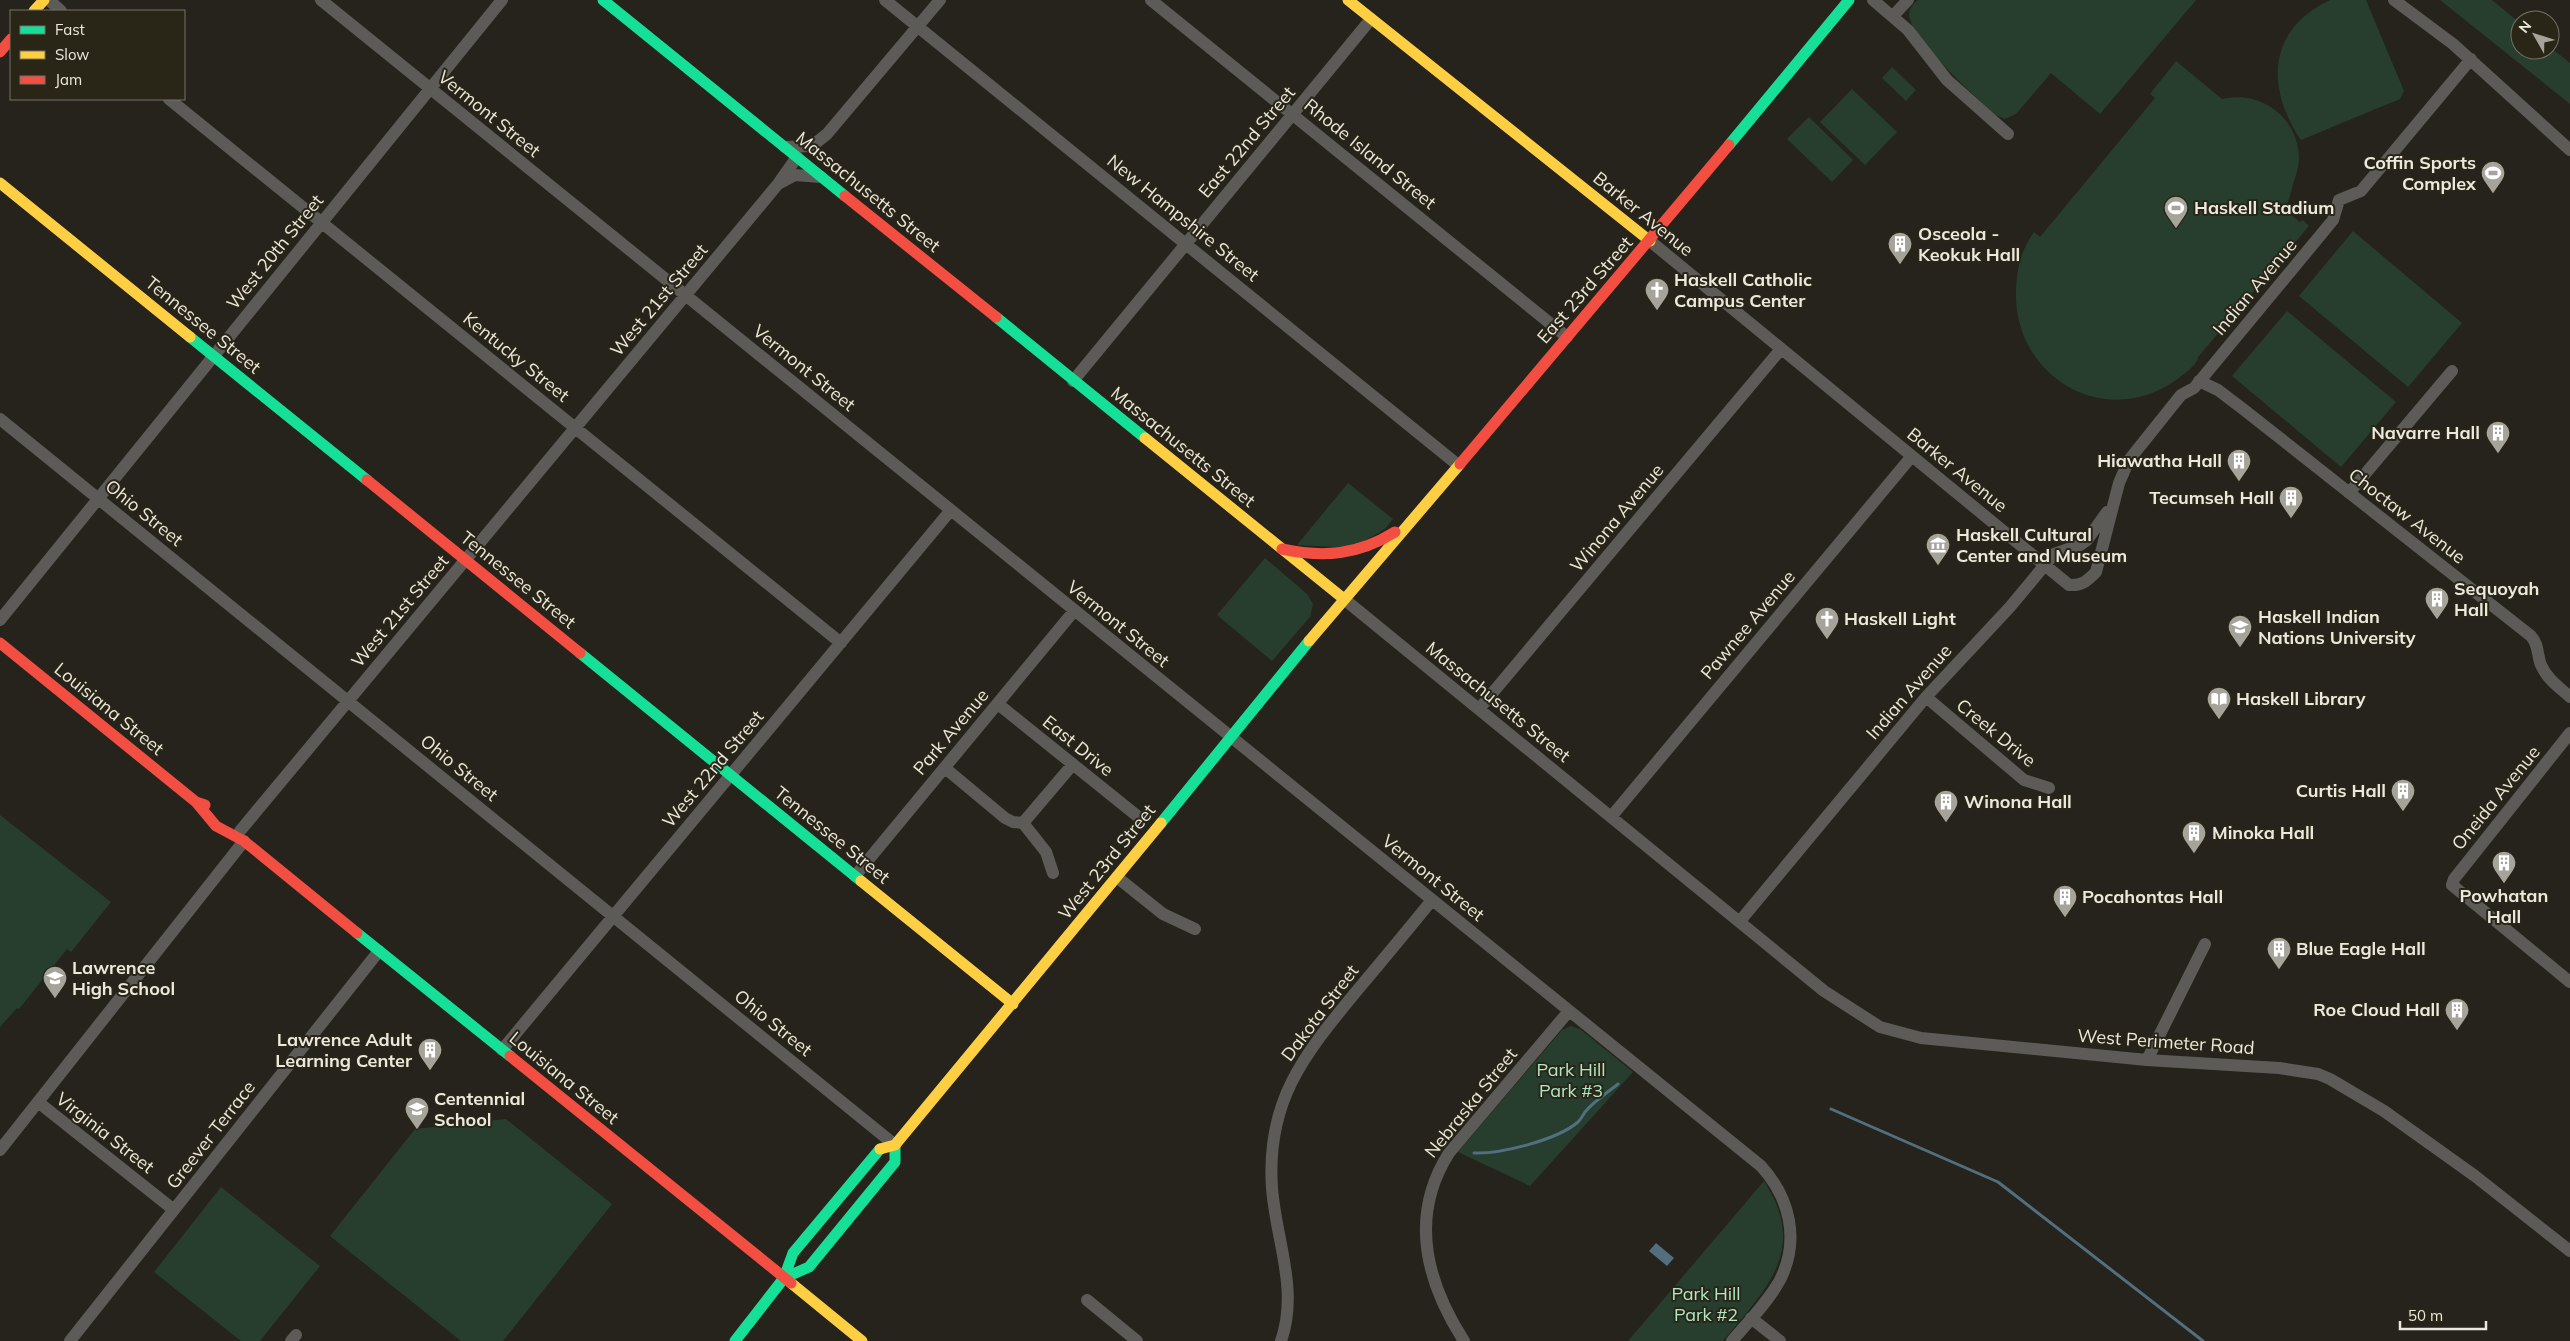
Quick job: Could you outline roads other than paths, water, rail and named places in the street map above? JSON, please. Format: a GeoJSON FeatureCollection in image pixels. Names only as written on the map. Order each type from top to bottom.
{"type":"FeatureCollection","features":[{"type":"Feature","properties":{"kind":"main road"},"geometry":{"type":"LineString","coordinates":[[35,10],[44,0]]}},
{"type":"Feature","properties":{"kind":"main road","name":"Massachusetts Street"},"geometry":{"type":"LineString","coordinates":[[604,0],[1344,599]]}},
{"type":"Feature","properties":{"kind":"main road","name":"Barker Avenue"},"geometry":{"type":"LineString","coordinates":[[1348,0],[1650,241]]}},
{"type":"Feature","properties":{"kind":"main road","name":"East 23rd Street"},"geometry":{"type":"LineString","coordinates":[[1344,599],[1650,241],[1849,0]]}},
{"type":"Feature","properties":{"kind":"main road"},"geometry":{"type":"LineString","coordinates":[[0,52],[10,40]]}},
{"type":"Feature","properties":{"kind":"main road","name":"Tennessee Street"},"geometry":{"type":"LineString","coordinates":[[0,184],[1013,1004]]}},
{"type":"Feature","properties":{"kind":"main road"},"geometry":{"type":"LineString","coordinates":[[1282,549],[1309,556],[1338,556],[1377,543],[1408,524]]}},
{"type":"Feature","properties":{"kind":"main road","name":"West 23rd Street"},"geometry":{"type":"LineString","coordinates":[[735,1341],[784,1278],[793,1253],[874,1155],[879,1150],[895,1145],[1118,878],[1230,736],[1344,599]]}},
{"type":"Feature","properties":{"kind":"main road","name":"Louisiana Street"},"geometry":{"type":"LineString","coordinates":[[0,643],[196,802],[204,815],[234,839],[242,836],[379,950],[862,1341]]}},
{"type":"Feature","properties":{"kind":"main road","name":"West 23rd Street"},"geometry":{"type":"LineString","coordinates":[[784,1278],[808,1266],[826,1246],[895,1162],[895,1145]]}},
{"type":"Feature","properties":{"kind":"street"},"geometry":{"type":"LineString","coordinates":[[50,0],[60,10]]}},
{"type":"Feature","properties":{"kind":"street","name":"Vermont Street"},"geometry":{"type":"LineString","coordinates":[[321,0],[1761,1166],[1779,1190],[1790,1220],[1789,1252],[1780,1280],[1732,1341]]}},
{"type":"Feature","properties":{"kind":"street","name":"West 20th Street"},"geometry":{"type":"LineString","coordinates":[[0,620],[502,0]]}},
{"type":"Feature","properties":{"kind":"street","name":"New Hampshire Street"},"geometry":{"type":"LineString","coordinates":[[884,0],[1458,465]]}},
{"type":"Feature","properties":{"kind":"street"},"geometry":{"type":"LineString","coordinates":[[785,147],[812,146],[828,134],[940,0]]}},
{"type":"Feature","properties":{"kind":"street","name":"Rhode Island Street"},"geometry":{"type":"LineString","coordinates":[[1151,0],[1567,337]]}},
{"type":"Feature","properties":{"kind":"street"},"geometry":{"type":"LineString","coordinates":[[1873,0],[1908,30],[1947,80],[2008,134]]}},
{"type":"Feature","properties":{"kind":"street"},"geometry":{"type":"LineString","coordinates":[[1893,16],[1908,0]]}},
{"type":"Feature","properties":{"kind":"street"},"geometry":{"type":"LineString","coordinates":[[2394,0],[2470,59],[2570,150]]}},
{"type":"Feature","properties":{"kind":"street","name":"East 22nd Street"},"geometry":{"type":"LineString","coordinates":[[1073,381],[1371,19]]}},
{"type":"Feature","properties":{"kind":"street","name":"Indian Avenue"},"geometry":{"type":"LineString","coordinates":[[2078,585],[2087,582],[2096,572],[2122,472],[2135,451],[2181,395],[2194,388],[2333,220],[2339,200],[2361,191],[2470,59]]}},
{"type":"Feature","properties":{"kind":"street","name":"Kentucky Street"},"geometry":{"type":"LineString","coordinates":[[170,100],[841,643]]}},
{"type":"Feature","properties":{"kind":"street","name":"West 21st Street"},"geometry":{"type":"LineString","coordinates":[[0,1150],[348,701],[778,184],[802,161],[822,146],[828,134]]}},
{"type":"Feature","properties":{"kind":"street","name":"West 21st Street"},"geometry":{"type":"LineString","coordinates":[[778,184],[795,175],[822,177]]}},
{"type":"Feature","properties":{"kind":"street","name":"Barker Avenue"},"geometry":{"type":"LineString","coordinates":[[1650,241],[2069,584],[2078,585]]}},
{"type":"Feature","properties":{"kind":"street","name":"Winona Avenue"},"geometry":{"type":"LineString","coordinates":[[1479,709],[1781,349]]}},
{"type":"Feature","properties":{"kind":"street"},"geometry":{"type":"LineString","coordinates":[[2349,493],[2452,371]]}},
{"type":"Feature","properties":{"kind":"street","name":"Choctaw Avenue"},"geometry":{"type":"LineString","coordinates":[[2199,382],[2218,390],[2243,408],[2531,636],[2537,646],[2541,666],[2547,676],[2570,697]]}},
{"type":"Feature","properties":{"kind":"street","name":"Ohio Street"},"geometry":{"type":"LineString","coordinates":[[0,419],[895,1145]]}},
{"type":"Feature","properties":{"kind":"street","name":"Pawnee Avenue"},"geometry":{"type":"LineString","coordinates":[[1611,817],[1912,456]]}},
{"type":"Feature","properties":{"kind":"street","name":"Indian Avenue"},"geometry":{"type":"LineString","coordinates":[[1740,921],[1926,697],[2010,607],[2054,554],[2068,551],[2087,540],[2114,500]]}},
{"type":"Feature","properties":{"kind":"street","name":"West 22nd Street"},"geometry":{"type":"LineString","coordinates":[[502,1050],[951,510]]}},
{"type":"Feature","properties":{"kind":"street","name":"Massachusetts Street"},"geometry":{"type":"LineString","coordinates":[[1344,599],[1740,921]]}},
{"type":"Feature","properties":{"kind":"street","name":"Park Avenue"},"geometry":{"type":"LineString","coordinates":[[855,876],[1074,611]]}},
{"type":"Feature","properties":{"kind":"street","name":"Creek Drive"},"geometry":{"type":"LineString","coordinates":[[1926,697],[2024,780],[2048,788]]}},
{"type":"Feature","properties":{"kind":"street","name":"East Drive"},"geometry":{"type":"LineString","coordinates":[[998,704],[1136,815]]}},
{"type":"Feature","properties":{"kind":"street","name":"Oneida Avenue"},"geometry":{"type":"LineString","coordinates":[[2569,980],[2452,885],[2454,879],[2570,733]]}},
{"type":"Feature","properties":{"kind":"street"},"geometry":{"type":"LineString","coordinates":[[1023,823],[1073,764]]}},
{"type":"Feature","properties":{"kind":"street"},"geometry":{"type":"LineString","coordinates":[[944,768],[1005,818],[1013,822],[1023,823],[1046,852],[1053,873]]}},
{"type":"Feature","properties":{"kind":"street"},"geometry":{"type":"LineString","coordinates":[[1118,878],[1163,914],[1195,928]]}},
{"type":"Feature","properties":{"kind":"street","name":"Dakota Street"},"geometry":{"type":"LineString","coordinates":[[1281,1341],[1289,1300],[1286,1265],[1272,1180],[1272,1149],[1279,1112],[1300,1064],[1318,1038],[1432,900]]}},
{"type":"Feature","properties":{"kind":"street","name":"West Perimeter Road"},"geometry":{"type":"LineString","coordinates":[[1740,921],[1848,1008],[1880,1027],[1900,1034],[1962,1044],[2147,1060],[2279,1068],[2307,1072],[2330,1079],[2384,1111],[2475,1176],[2570,1250]]}},
{"type":"Feature","properties":{"kind":"street"},"geometry":{"type":"LineString","coordinates":[[2147,1060],[2205,944]]}},
{"type":"Feature","properties":{"kind":"street","name":"Greever Terrace"},"geometry":{"type":"LineString","coordinates":[[70,1341],[379,950]]}},
{"type":"Feature","properties":{"kind":"street","name":"Nebraska Street"},"geometry":{"type":"LineString","coordinates":[[1464,1341],[1442,1298],[1428,1255],[1426,1221],[1436,1173],[1448,1153],[1569,1011]]}},
{"type":"Feature","properties":{"kind":"street","name":"Virginia Street"},"geometry":{"type":"LineString","coordinates":[[38,1102],[174,1210]]}},
{"type":"Feature","properties":{"kind":"street"},"geometry":{"type":"LineString","coordinates":[[1087,1300],[1137,1341]]}},
{"type":"Feature","properties":{"kind":"street"},"geometry":{"type":"LineString","coordinates":[[1751,1318],[1780,1341]]}},
{"type":"Feature","properties":{"kind":"water"},"geometry":{"type":"Polygon","coordinates":[[[1656,1243],[1674,1258],[1667,1266],[1649,1251],[1656,1243]]]}},
{"type":"Feature","properties":{"kind":"waterway"},"geometry":{"type":"LineString","coordinates":[[1474,1153],[1499,1151],[1528,1145],[1557,1135],[1578,1122],[1592,1104],[1618,1084]]}},
{"type":"Feature","properties":{"kind":"waterway"},"geometry":{"type":"LineString","coordinates":[[1831,1109],[1998,1182],[2203,1341]]}},
{"type":"Feature","properties":{"kind":"place","name":"Coffin Sports Complex"},"geometry":{"type":"Point","coordinates":[2493,194]}},
{"type":"Feature","properties":{"kind":"place","name":"Haskell Stadium"},"geometry":{"type":"Point","coordinates":[2176,229]}},
{"type":"Feature","properties":{"kind":"place","name":"Osceola - Keokuk Hall"},"geometry":{"type":"Point","coordinates":[1900,265]}},
{"type":"Feature","properties":{"kind":"place","name":"Haskell Catholic Campus Center"},"geometry":{"type":"Point","coordinates":[1657,311]}},
{"type":"Feature","properties":{"kind":"place","name":"Navarre Hall"},"geometry":{"type":"Point","coordinates":[2498,454]}},
{"type":"Feature","properties":{"kind":"place","name":"Hiawatha Hall"},"geometry":{"type":"Point","coordinates":[2239,482]}},
{"type":"Feature","properties":{"kind":"place","name":"Tecumseh Hall"},"geometry":{"type":"Point","coordinates":[2291,519]}},
{"type":"Feature","properties":{"kind":"place","name":"Haskell Cultural Center and Museum"},"geometry":{"type":"Point","coordinates":[1938,566]}},
{"type":"Feature","properties":{"kind":"place","name":"Sequoyah Hall"},"geometry":{"type":"Point","coordinates":[2437,620]}},
{"type":"Feature","properties":{"kind":"place","name":"Haskell Light"},"geometry":{"type":"Point","coordinates":[1827,640]}},
{"type":"Feature","properties":{"kind":"place","name":"Haskell Indian Nations University"},"geometry":{"type":"Point","coordinates":[2240,648]}},
{"type":"Feature","properties":{"kind":"place","name":"Haskell Library"},"geometry":{"type":"Point","coordinates":[2219,720]}},
{"type":"Feature","properties":{"kind":"place","name":"Curtis Hall"},"geometry":{"type":"Point","coordinates":[2403,812]}},
{"type":"Feature","properties":{"kind":"place","name":"Winona Hall"},"geometry":{"type":"Point","coordinates":[1946,823]}},
{"type":"Feature","properties":{"kind":"place","name":"Minoka Hall"},"geometry":{"type":"Point","coordinates":[2194,854]}},
{"type":"Feature","properties":{"kind":"place","name":"Powhatan Hall"},"geometry":{"type":"Point","coordinates":[2504,884]}},
{"type":"Feature","properties":{"kind":"place","name":"Pocahontas Hall"},"geometry":{"type":"Point","coordinates":[2065,918]}},
{"type":"Feature","properties":{"kind":"place","name":"Blue Eagle Hall"},"geometry":{"type":"Point","coordinates":[2279,970]}},
{"type":"Feature","properties":{"kind":"place","name":"Lawrence High School"},"geometry":{"type":"Point","coordinates":[55,999]}},
{"type":"Feature","properties":{"kind":"place","name":"Roe Cloud Hall"},"geometry":{"type":"Point","coordinates":[2457,1031]}},
{"type":"Feature","properties":{"kind":"place","name":"Lawrence Adult Learning Center"},"geometry":{"type":"Point","coordinates":[430,1071]}},
{"type":"Feature","properties":{"kind":"place","name":"Centennial School"},"geometry":{"type":"Point","coordinates":[417,1130]}},
{"type":"Feature","properties":{"kind":"park label","name":"Park Hill Park #3"},"geometry":{"type":"Point","coordinates":[1571,1080]}},
{"type":"Feature","properties":{"kind":"park label","name":"Park Hill Park #2"},"geometry":{"type":"Point","coordinates":[1706,1304]}}]}
